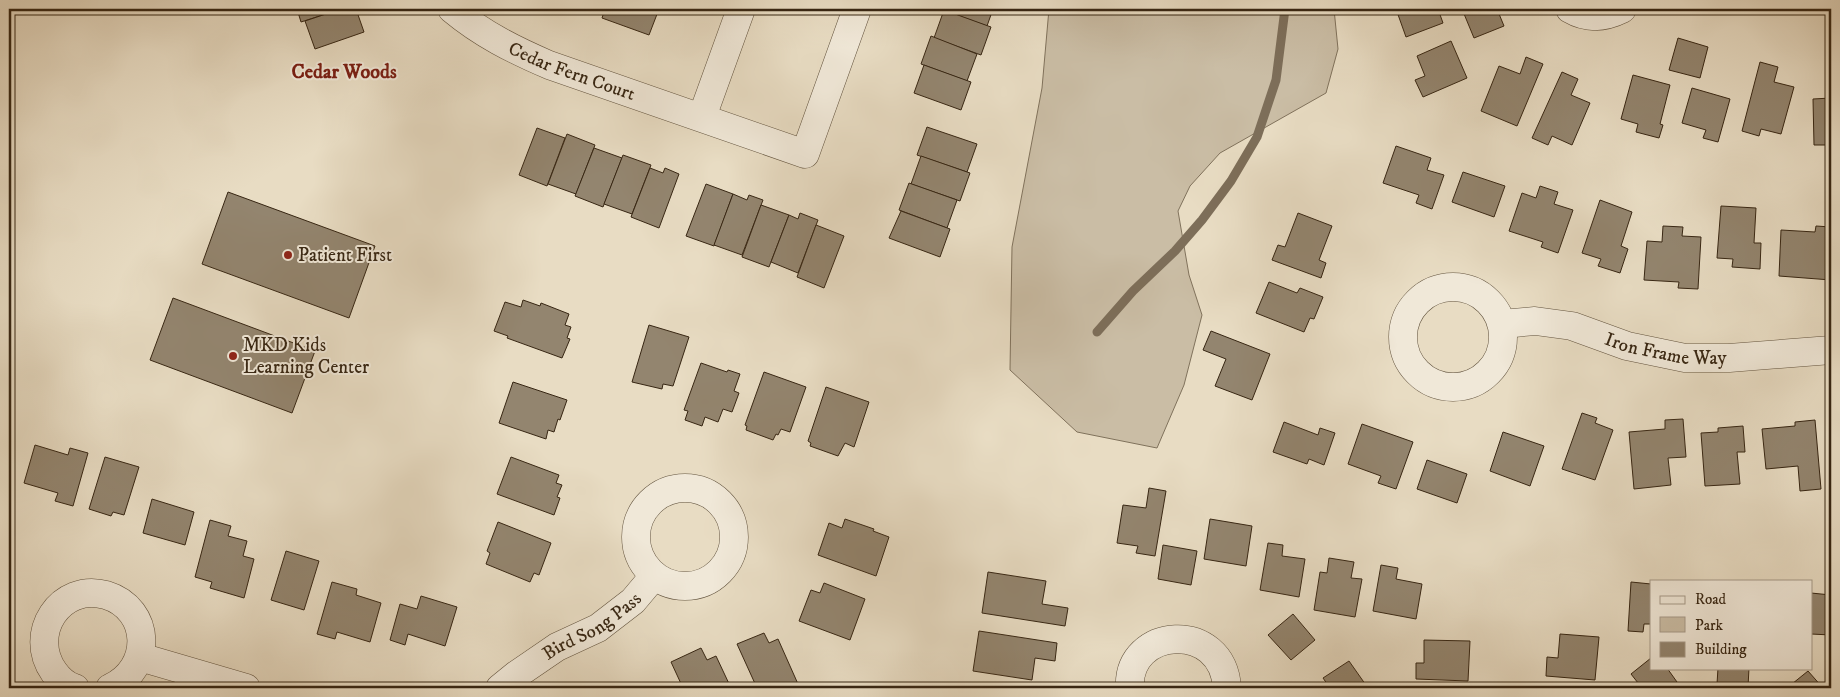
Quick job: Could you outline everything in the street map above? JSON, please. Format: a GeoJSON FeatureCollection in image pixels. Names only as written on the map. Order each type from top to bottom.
{"type":"FeatureCollection","features":[{"type":"Feature","properties":{"kind":"street","name":"Cedar Fern Court"},"geometry":{"type":"LineString","coordinates":[[452,9],[472,26],[509,47],[549,65],[805,154],[857,9]]}},
{"type":"Feature","properties":{"kind":"street"},"geometry":{"type":"LineString","coordinates":[[702,117],[741,9]]}},
{"type":"Feature","properties":{"kind":"street"},"geometry":{"type":"LineString","coordinates":[[1570,9],[1591,17],[1603,16],[1622,9]]}},
{"type":"Feature","properties":{"kind":"street","name":"Iron Frame Way"},"geometry":{"type":"LineString","coordinates":[[1502,324],[1535,321],[1572,326],[1627,346],[1685,358],[1729,358],[1831,350]]}},
{"type":"Feature","properties":{"kind":"street","name":"Bird Song Pass"},"geometry":{"type":"LineString","coordinates":[[500,688],[516,674],[557,647],[598,628],[633,601],[654,576]]}},
{"type":"Feature","properties":{"kind":"street"},"geometry":{"type":"LineString","coordinates":[[75,688],[58,678],[48,664],[44,648],[44,631],[50,617],[61,605],[74,596],[90,594],[106,595],[120,602],[132,612],[139,626],[142,642],[140,657],[132,672],[120,684],[110,688]]}},
{"type":"Feature","properties":{"kind":"street"},"geometry":{"type":"LineString","coordinates":[[1130,688],[1129,680],[1136,662],[1146,650],[1164,640],[1186,639],[1207,648],[1220,661],[1226,676],[1227,688]]}},
{"type":"Feature","properties":{"kind":"street"},"geometry":{"type":"LineString","coordinates":[[140,657],[246,688]]}},
{"type":"Feature","properties":{"kind":"green space"},"geometry":{"type":"Polygon","coordinates":[[[1049,9],[1334,9],[1338,49],[1326,93],[1220,153],[1190,186],[1178,211],[1189,275],[1202,315],[1184,385],[1157,448],[1077,432],[1010,370],[1012,247],[1042,88],[1049,9]]]}},
{"type":"Feature","properties":{"kind":"building"},"geometry":{"type":"Polygon","coordinates":[[[297,9],[341,9],[301,22],[297,9]]]}},
{"type":"Feature","properties":{"kind":"building"},"geometry":{"type":"Polygon","coordinates":[[[341,9],[356,9],[364,32],[315,49],[305,21],[341,9]]]}},
{"type":"Feature","properties":{"kind":"building"},"geometry":{"type":"Polygon","coordinates":[[[605,9],[659,9],[649,35],[602,18],[605,9]]]}},
{"type":"Feature","properties":{"kind":"building"},"geometry":{"type":"Polygon","coordinates":[[[940,9],[993,9],[987,26],[940,9]]]}},
{"type":"Feature","properties":{"kind":"building"},"geometry":{"type":"Polygon","coordinates":[[[1396,9],[1438,9],[1443,23],[1406,37],[1396,9]]]}},
{"type":"Feature","properties":{"kind":"building"},"geometry":{"type":"Polygon","coordinates":[[[1462,9],[1497,9],[1504,26],[1474,38],[1462,9]]]}},
{"type":"Feature","properties":{"kind":"building"},"geometry":{"type":"Polygon","coordinates":[[[944,10],[991,27],[981,55],[934,38],[944,10]]]}},
{"type":"Feature","properties":{"kind":"building"},"geometry":{"type":"Polygon","coordinates":[[[931,36],[977,54],[967,81],[921,64],[931,36]]]}},
{"type":"Feature","properties":{"kind":"building"},"geometry":{"type":"Polygon","coordinates":[[[1678,38],[1708,47],[1700,78],[1669,70],[1678,38]]]}},
{"type":"Feature","properties":{"kind":"building"},"geometry":{"type":"Polygon","coordinates":[[[1451,41],[1467,78],[1423,97],[1415,80],[1425,76],[1417,56],[1451,41]]]}},
{"type":"Feature","properties":{"kind":"building"},"geometry":{"type":"Polygon","coordinates":[[[1526,57],[1543,64],[1517,126],[1481,111],[1499,66],[1520,74],[1526,57]]]}},
{"type":"Feature","properties":{"kind":"building"},"geometry":{"type":"Polygon","coordinates":[[[1760,62],[1778,67],[1774,82],[1794,87],[1781,134],[1761,129],[1759,136],[1742,131],[1760,62]]]}},
{"type":"Feature","properties":{"kind":"building"},"geometry":{"type":"Polygon","coordinates":[[[924,65],[971,82],[961,110],[914,93],[924,65]]]}},
{"type":"Feature","properties":{"kind":"building"},"geometry":{"type":"Polygon","coordinates":[[[1562,72],[1578,79],[1571,95],[1590,103],[1572,145],[1552,136],[1548,145],[1532,138],[1562,72]]]}},
{"type":"Feature","properties":{"kind":"building"},"geometry":{"type":"Polygon","coordinates":[[[1633,75],[1670,85],[1660,124],[1663,125],[1659,138],[1636,132],[1638,124],[1621,119],[1633,75]]]}},
{"type":"Feature","properties":{"kind":"building"},"geometry":{"type":"Polygon","coordinates":[[[1692,88],[1730,99],[1718,142],[1703,138],[1706,130],[1682,123],[1692,88]]]}},
{"type":"Feature","properties":{"kind":"building"},"geometry":{"type":"Polygon","coordinates":[[[1831,98],[1831,145],[1814,145],[1813,99],[1831,98]]]}},
{"type":"Feature","properties":{"kind":"building"},"geometry":{"type":"Polygon","coordinates":[[[927,127],[977,144],[967,172],[917,155],[927,127]]]}},
{"type":"Feature","properties":{"kind":"building"},"geometry":{"type":"Polygon","coordinates":[[[537,128],[565,138],[547,186],[519,175],[537,128]]]}},
{"type":"Feature","properties":{"kind":"building"},"geometry":{"type":"Polygon","coordinates":[[[567,134],[595,145],[576,194],[548,184],[567,134]]]}},
{"type":"Feature","properties":{"kind":"building"},"geometry":{"type":"Polygon","coordinates":[[[1396,146],[1431,158],[1427,170],[1444,175],[1432,209],[1416,203],[1419,195],[1383,183],[1396,146]]]}},
{"type":"Feature","properties":{"kind":"building"},"geometry":{"type":"Polygon","coordinates":[[[594,148],[622,158],[603,207],[575,196],[594,148]]]}},
{"type":"Feature","properties":{"kind":"building"},"geometry":{"type":"Polygon","coordinates":[[[623,155],[651,165],[632,214],[604,204],[623,155]]]}},
{"type":"Feature","properties":{"kind":"building"},"geometry":{"type":"Polygon","coordinates":[[[921,156],[970,173],[960,201],[911,184],[921,156]]]}},
{"type":"Feature","properties":{"kind":"building"},"geometry":{"type":"Polygon","coordinates":[[[650,168],[663,173],[665,168],[679,174],[659,228],[631,217],[650,168]]]}},
{"type":"Feature","properties":{"kind":"building"},"geometry":{"type":"Polygon","coordinates":[[[1463,172],[1505,186],[1494,217],[1452,202],[1463,172]]]}},
{"type":"Feature","properties":{"kind":"building"},"geometry":{"type":"Polygon","coordinates":[[[909,183],[957,200],[947,228],[899,210],[909,183]]]}},
{"type":"Feature","properties":{"kind":"building"},"geometry":{"type":"Polygon","coordinates":[[[706,184],[733,194],[714,246],[686,236],[706,184]]]}},
{"type":"Feature","properties":{"kind":"building"},"geometry":{"type":"Polygon","coordinates":[[[1540,186],[1558,192],[1554,204],[1573,210],[1558,253],[1541,247],[1543,242],[1509,231],[1522,193],[1536,198],[1540,186]]]}},
{"type":"Feature","properties":{"kind":"building","name":"Patient First"},"geometry":{"type":"Polygon","coordinates":[[[228,192],[375,246],[349,318],[202,264],[228,192]]]}},
{"type":"Feature","properties":{"kind":"building"},"geometry":{"type":"Polygon","coordinates":[[[733,194],[747,200],[749,195],[763,200],[742,255],[714,245],[733,194]]]}},
{"type":"Feature","properties":{"kind":"building"},"geometry":{"type":"Polygon","coordinates":[[[1600,200],[1632,212],[1621,246],[1628,249],[1620,273],[1598,266],[1601,259],[1582,253],[1600,200]]]}},
{"type":"Feature","properties":{"kind":"building"},"geometry":{"type":"Polygon","coordinates":[[[761,205],[789,215],[769,267],[742,257],[761,205]]]}},
{"type":"Feature","properties":{"kind":"building"},"geometry":{"type":"Polygon","coordinates":[[[1721,206],[1756,208],[1754,243],[1761,243],[1760,269],[1732,267],[1733,259],[1717,258],[1721,206]]]}},
{"type":"Feature","properties":{"kind":"building"},"geometry":{"type":"Polygon","coordinates":[[[901,211],[950,229],[940,257],[889,238],[901,211]]]}},
{"type":"Feature","properties":{"kind":"building"},"geometry":{"type":"Polygon","coordinates":[[[800,213],[818,220],[798,273],[771,262],[789,215],[798,219],[800,213]]]}},
{"type":"Feature","properties":{"kind":"building"},"geometry":{"type":"Polygon","coordinates":[[[1298,213],[1332,226],[1319,260],[1326,263],[1321,278],[1272,260],[1278,245],[1285,247],[1298,213]]]}},
{"type":"Feature","properties":{"kind":"building"},"geometry":{"type":"Polygon","coordinates":[[[816,225],[844,236],[824,288],[797,277],[816,225]]]}},
{"type":"Feature","properties":{"kind":"building"},"geometry":{"type":"Polygon","coordinates":[[[1663,226],[1683,227],[1682,236],[1701,237],[1698,289],[1678,288],[1679,282],[1644,280],[1647,241],[1662,242],[1663,226]]]}},
{"type":"Feature","properties":{"kind":"building"},"geometry":{"type":"Polygon","coordinates":[[[1816,226],[1831,227],[1831,280],[1779,276],[1781,230],[1815,232],[1816,226]]]}},
{"type":"Feature","properties":{"kind":"building"},"geometry":{"type":"Polygon","coordinates":[[[1269,282],[1297,293],[1300,288],[1323,297],[1314,319],[1310,318],[1304,332],[1256,313],[1269,282]]]}},
{"type":"Feature","properties":{"kind":"building","name":"MKD Kids Learning Center"},"geometry":{"type":"Polygon","coordinates":[[[173,298],[315,351],[292,413],[150,360],[173,298]]]}},
{"type":"Feature","properties":{"kind":"building"},"geometry":{"type":"Polygon","coordinates":[[[523,300],[540,306],[541,303],[569,314],[565,325],[571,327],[567,338],[570,339],[562,358],[507,338],[508,336],[494,331],[505,302],[521,307],[523,300]]]}},
{"type":"Feature","properties":{"kind":"building"},"geometry":{"type":"Polygon","coordinates":[[[649,325],[689,337],[673,386],[663,384],[662,389],[632,382],[649,325]]]}},
{"type":"Feature","properties":{"kind":"building"},"geometry":{"type":"Polygon","coordinates":[[[1211,331],[1270,354],[1252,400],[1215,386],[1226,359],[1203,350],[1211,331]]]}},
{"type":"Feature","properties":{"kind":"building"},"geometry":{"type":"Polygon","coordinates":[[[701,363],[727,372],[728,370],[740,374],[734,391],[739,393],[732,412],[723,409],[718,422],[705,417],[702,426],[685,420],[688,411],[684,410],[701,363]]]}},
{"type":"Feature","properties":{"kind":"building"},"geometry":{"type":"Polygon","coordinates":[[[764,372],[806,387],[790,432],[781,429],[773,440],[746,430],[747,426],[745,425],[764,372]]]}},
{"type":"Feature","properties":{"kind":"building"},"geometry":{"type":"Polygon","coordinates":[[[513,382],[567,400],[554,432],[548,430],[546,439],[499,423],[513,382]]]}},
{"type":"Feature","properties":{"kind":"building"},"geometry":{"type":"Polygon","coordinates":[[[826,387],[869,402],[854,447],[845,443],[838,456],[810,446],[811,443],[808,441],[826,387]]]}},
{"type":"Feature","properties":{"kind":"building"},"geometry":{"type":"Polygon","coordinates":[[[1582,413],[1597,418],[1595,423],[1613,430],[1595,480],[1562,469],[1582,413]]]}},
{"type":"Feature","properties":{"kind":"building"},"geometry":{"type":"Polygon","coordinates":[[[1683,419],[1686,457],[1668,458],[1671,485],[1634,489],[1629,432],[1665,429],[1665,420],[1683,419]]]}},
{"type":"Feature","properties":{"kind":"building"},"geometry":{"type":"Polygon","coordinates":[[[1815,420],[1821,489],[1800,491],[1798,466],[1766,469],[1762,429],[1795,426],[1795,422],[1815,420]]]}},
{"type":"Feature","properties":{"kind":"building"},"geometry":{"type":"Polygon","coordinates":[[[1284,422],[1318,435],[1320,428],[1335,433],[1324,465],[1309,459],[1307,464],[1273,452],[1284,422]]]}},
{"type":"Feature","properties":{"kind":"building"},"geometry":{"type":"Polygon","coordinates":[[[1362,424],[1413,442],[1396,489],[1378,483],[1381,476],[1348,464],[1362,424]]]}},
{"type":"Feature","properties":{"kind":"building"},"geometry":{"type":"Polygon","coordinates":[[[1743,426],[1745,452],[1737,452],[1740,484],[1705,486],[1701,433],[1718,432],[1718,428],[1743,426]]]}},
{"type":"Feature","properties":{"kind":"building"},"geometry":{"type":"Polygon","coordinates":[[[1503,432],[1544,446],[1530,486],[1490,471],[1503,432]]]}},
{"type":"Feature","properties":{"kind":"building"},"geometry":{"type":"Polygon","coordinates":[[[35,445],[68,455],[70,448],[88,453],[73,506],[55,501],[58,493],[24,483],[35,445]]]}},
{"type":"Feature","properties":{"kind":"building"},"geometry":{"type":"Polygon","coordinates":[[[105,457],[139,467],[124,515],[113,512],[111,516],[89,509],[105,457]]]}},
{"type":"Feature","properties":{"kind":"building"},"geometry":{"type":"Polygon","coordinates":[[[511,457],[559,475],[556,483],[562,485],[557,497],[560,498],[554,515],[497,494],[511,457]]]}},
{"type":"Feature","properties":{"kind":"building"},"geometry":{"type":"Polygon","coordinates":[[[1427,460],[1467,474],[1457,503],[1417,489],[1427,460]]]}},
{"type":"Feature","properties":{"kind":"building"},"geometry":{"type":"Polygon","coordinates":[[[1149,488],[1166,491],[1155,556],[1136,553],[1138,546],[1117,543],[1123,505],[1146,508],[1149,488]]]}},
{"type":"Feature","properties":{"kind":"building"},"geometry":{"type":"Polygon","coordinates":[[[152,499],[194,512],[185,545],[143,533],[152,499]]]}},
{"type":"Feature","properties":{"kind":"building"},"geometry":{"type":"Polygon","coordinates":[[[845,519],[874,529],[873,531],[889,537],[876,576],[818,555],[829,523],[842,528],[845,519]]]}},
{"type":"Feature","properties":{"kind":"building"},"geometry":{"type":"Polygon","coordinates":[[[1210,519],[1252,526],[1246,566],[1204,559],[1210,519]]]}},
{"type":"Feature","properties":{"kind":"building"},"geometry":{"type":"Polygon","coordinates":[[[210,520],[231,526],[228,536],[247,541],[243,556],[254,559],[244,598],[210,588],[212,582],[195,577],[210,520]]]}},
{"type":"Feature","properties":{"kind":"building"},"geometry":{"type":"Polygon","coordinates":[[[498,522],[551,543],[539,575],[534,573],[530,582],[486,564],[490,553],[487,551],[498,522]]]}},
{"type":"Feature","properties":{"kind":"building"},"geometry":{"type":"Polygon","coordinates":[[[1268,543],[1283,545],[1282,556],[1305,559],[1299,597],[1260,590],[1268,543]]]}},
{"type":"Feature","properties":{"kind":"building"},"geometry":{"type":"Polygon","coordinates":[[[1163,545],[1197,551],[1191,585],[1158,579],[1163,545]]]}},
{"type":"Feature","properties":{"kind":"building"},"geometry":{"type":"Polygon","coordinates":[[[286,551],[319,561],[304,610],[271,600],[286,551]]]}},
{"type":"Feature","properties":{"kind":"building"},"geometry":{"type":"Polygon","coordinates":[[[1329,558],[1354,562],[1351,578],[1362,579],[1355,617],[1314,610],[1320,572],[1327,573],[1329,558]]]}},
{"type":"Feature","properties":{"kind":"building"},"geometry":{"type":"Polygon","coordinates":[[[1381,565],[1398,568],[1396,579],[1422,584],[1416,619],[1373,611],[1381,565]]]}},
{"type":"Feature","properties":{"kind":"building"},"geometry":{"type":"Polygon","coordinates":[[[988,572],[1046,581],[1042,604],[1068,608],[1065,626],[982,613],[988,572]]]}},
{"type":"Feature","properties":{"kind":"building"},"geometry":{"type":"Polygon","coordinates":[[[332,582],[357,589],[356,595],[381,603],[370,642],[337,632],[335,639],[317,634],[332,582]]]}},
{"type":"Feature","properties":{"kind":"building"},"geometry":{"type":"Polygon","coordinates":[[[1631,582],[1650,584],[1650,624],[1644,624],[1643,632],[1628,631],[1631,582]]]}},
{"type":"Feature","properties":{"kind":"building"},"geometry":{"type":"Polygon","coordinates":[[[824,583],[865,599],[850,640],[799,621],[811,590],[820,593],[824,583]]]}},
{"type":"Feature","properties":{"kind":"building"},"geometry":{"type":"Polygon","coordinates":[[[1812,593],[1831,595],[1831,635],[1812,634],[1812,593]]]}},
{"type":"Feature","properties":{"kind":"building"},"geometry":{"type":"Polygon","coordinates":[[[421,596],[457,607],[445,646],[408,634],[405,645],[390,640],[400,604],[417,609],[421,596]]]}},
{"type":"Feature","properties":{"kind":"building"},"geometry":{"type":"Polygon","coordinates":[[[1293,614],[1315,640],[1291,660],[1268,635],[1293,614]]]}},
{"type":"Feature","properties":{"kind":"building"},"geometry":{"type":"Polygon","coordinates":[[[979,631],[1057,643],[1055,661],[1035,658],[1032,680],[973,671],[979,631]]]}},
{"type":"Feature","properties":{"kind":"building"},"geometry":{"type":"Polygon","coordinates":[[[764,633],[769,643],[778,639],[798,684],[789,688],[757,688],[737,644],[764,633]]]}},
{"type":"Feature","properties":{"kind":"building"},"geometry":{"type":"Polygon","coordinates":[[[1560,634],[1599,637],[1595,680],[1546,676],[1547,657],[1558,658],[1560,634]]]}},
{"type":"Feature","properties":{"kind":"building"},"geometry":{"type":"Polygon","coordinates":[[[1424,640],[1470,641],[1468,681],[1416,679],[1416,663],[1424,663],[1424,640]]]}},
{"type":"Feature","properties":{"kind":"building"},"geometry":{"type":"Polygon","coordinates":[[[701,648],[707,660],[716,656],[731,688],[683,688],[671,662],[701,648]]]}},
{"type":"Feature","properties":{"kind":"building"},"geometry":{"type":"Polygon","coordinates":[[[1650,659],[1650,670],[1668,670],[1677,682],[1668,688],[1642,688],[1631,674],[1650,659]]]}},
{"type":"Feature","properties":{"kind":"building"},"geometry":{"type":"Polygon","coordinates":[[[1349,661],[1368,688],[1330,688],[1323,678],[1349,661]]]}},
{"type":"Feature","properties":{"kind":"building"},"geometry":{"type":"Polygon","coordinates":[[[1718,670],[1749,670],[1748,687],[1717,684],[1718,670]]]}},
{"type":"Feature","properties":{"kind":"building"},"geometry":{"type":"Polygon","coordinates":[[[1808,671],[1823,688],[1787,688],[1808,671]]]}},
{"type":"Feature","properties":{"kind":"building"},"geometry":{"type":"Polygon","coordinates":[[[634,684],[636,688],[623,688],[634,684]]]}},
{"type":"Feature","properties":{"kind":"waterway"},"geometry":{"type":"LineString","coordinates":[[1097,332],[1133,291],[1175,251],[1202,220],[1231,181],[1257,137],[1276,80],[1285,9]]}},
{"type":"Feature","properties":{"kind":"place","name":"Patient First"},"geometry":{"type":"Point","coordinates":[288,255]}},
{"type":"Feature","properties":{"kind":"place","name":"MKD Kids Learning Center"},"geometry":{"type":"Point","coordinates":[233,356]}},
{"type":"Feature","properties":{"kind":"district","name":"Cedar Woods"},"geometry":{"type":"Point","coordinates":[344,72]}}]}
